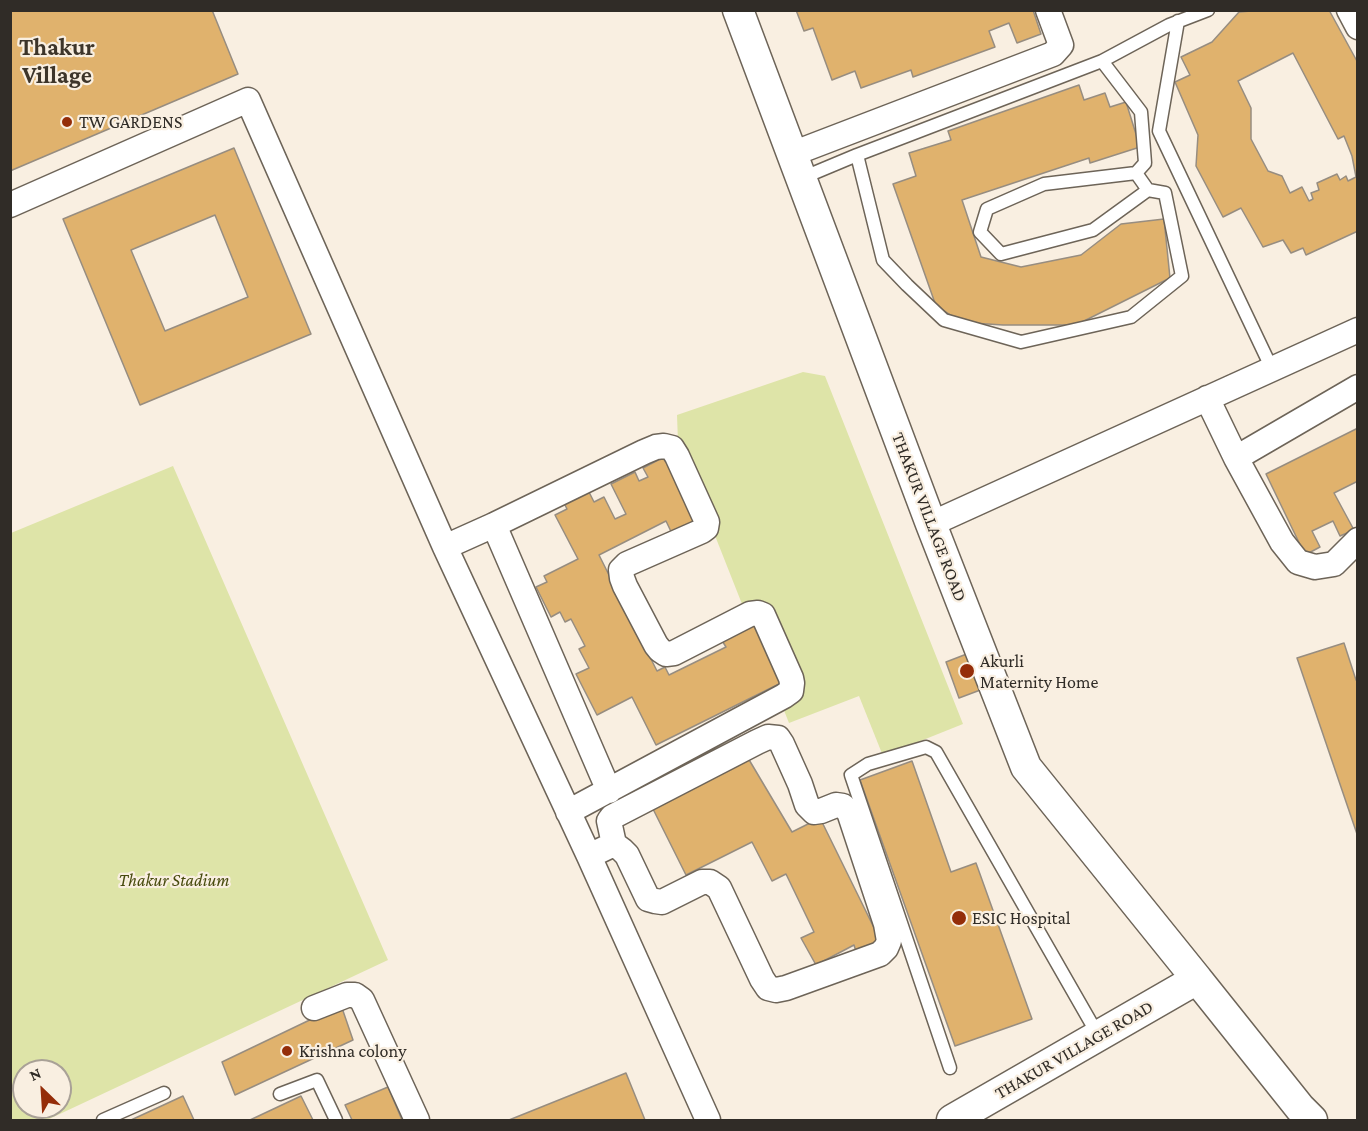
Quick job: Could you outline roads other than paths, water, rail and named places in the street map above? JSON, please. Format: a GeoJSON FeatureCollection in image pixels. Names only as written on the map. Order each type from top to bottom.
{"type":"FeatureCollection","features":[{"type":"Feature","properties":{"kind":"street"},"geometry":{"type":"LineString","coordinates":[[797,167],[1053,54],[1061,45],[1048,10]]}},
{"type":"Feature","properties":{"kind":"street"},"geometry":{"type":"LineString","coordinates":[[1349,10],[1358,27]]}},
{"type":"Feature","properties":{"kind":"street","name":"THAKUR VILLAGE ROAD"},"geometry":{"type":"LineString","coordinates":[[745,13],[797,167],[931,524],[1026,767],[1299,1108],[1312,1120]]}},
{"type":"Feature","properties":{"kind":"street"},"geometry":{"type":"LineString","coordinates":[[10,205],[248,100],[445,547],[589,856],[708,1120]]}},
{"type":"Feature","properties":{"kind":"street"},"geometry":{"type":"LineString","coordinates":[[931,524],[1358,330]]}},
{"type":"Feature","properties":{"kind":"street"},"geometry":{"type":"LineString","coordinates":[[1236,458],[1358,387]]}},
{"type":"Feature","properties":{"kind":"street"},"geometry":{"type":"LineString","coordinates":[[1207,398],[1236,458],[1282,542],[1298,562],[1315,567],[1334,564],[1358,540]]}},
{"type":"Feature","properties":{"kind":"street"},"geometry":{"type":"LineString","coordinates":[[445,547],[650,449],[664,446],[672,448],[704,515],[706,528],[627,564],[621,570],[622,578],[656,645],[666,654],[674,653],[741,619],[758,613],[763,615],[792,683],[791,691],[568,812]]}},
{"type":"Feature","properties":{"kind":"street"},"geometry":{"type":"LineString","coordinates":[[494,525],[609,790]]}},
{"type":"Feature","properties":{"kind":"street"},"geometry":{"type":"LineString","coordinates":[[768,737],[778,738],[807,805],[814,812],[836,805],[843,806],[849,812],[890,941],[880,954],[786,988],[776,990],[768,988],[719,888],[710,882],[702,882],[662,902],[655,902],[648,899],[627,855],[614,844],[609,821],[612,817],[757,742],[768,737]]}},
{"type":"Feature","properties":{"kind":"street"},"geometry":{"type":"LineString","coordinates":[[589,856],[614,844]]}},
{"type":"Feature","properties":{"kind":"street"},"geometry":{"type":"LineString","coordinates":[[616,917],[648,899]]}},
{"type":"Feature","properties":{"kind":"street","name":"THAKUR VILLAGE ROAD"},"geometry":{"type":"LineString","coordinates":[[952,1120],[1197,980]]}},
{"type":"Feature","properties":{"kind":"street"},"geometry":{"type":"LineString","coordinates":[[314,1008],[347,995],[355,995],[362,1000],[417,1120]]}},
{"type":"Feature","properties":{"kind":"lane"},"geometry":{"type":"LineString","coordinates":[[797,167],[857,155],[1102,61],[1178,21],[1208,10]]}},
{"type":"Feature","properties":{"kind":"lane"},"geometry":{"type":"LineString","coordinates":[[1178,21],[1159,131],[1272,369]]}},
{"type":"Feature","properties":{"kind":"lane"},"geometry":{"type":"LineString","coordinates":[[1102,61],[1141,112],[1145,163],[1136,173],[1044,183],[987,209],[980,232],[1000,254],[1094,230],[1148,190]]}},
{"type":"Feature","properties":{"kind":"lane"},"geometry":{"type":"LineString","coordinates":[[857,155],[883,260],[944,320],[1022,342],[1131,317],[1182,276],[1165,193],[1148,190],[1136,173]]}},
{"type":"Feature","properties":{"kind":"lane"},"geometry":{"type":"LineString","coordinates":[[950,1068],[851,775],[868,764],[926,747],[936,752],[1099,1036]]}},
{"type":"Feature","properties":{"kind":"lane"},"geometry":{"type":"LineString","coordinates":[[280,1095],[317,1080],[336,1120]]}},
{"type":"Feature","properties":{"kind":"lane"},"geometry":{"type":"LineString","coordinates":[[102,1120],[164,1093]]}},
{"type":"Feature","properties":{"kind":"place","name":"TW GARDENS"},"geometry":{"type":"Point","coordinates":[67,122]}},
{"type":"Feature","properties":{"kind":"place","name":"Akurli Maternity Home"},"geometry":{"type":"Point","coordinates":[967,671]}},
{"type":"Feature","properties":{"kind":"place","name":"ESIC Hospital"},"geometry":{"type":"Point","coordinates":[959,918]}},
{"type":"Feature","properties":{"kind":"place","name":"Krishna colony"},"geometry":{"type":"Point","coordinates":[287,1051]}},
{"type":"Feature","properties":{"kind":"district","name":"Thakur Village"},"geometry":{"type":"Point","coordinates":[57,62]}},
{"type":"Feature","properties":{"kind":"park label","name":"Thakur Stadium"},"geometry":{"type":"Point","coordinates":[174,880]}}]}
